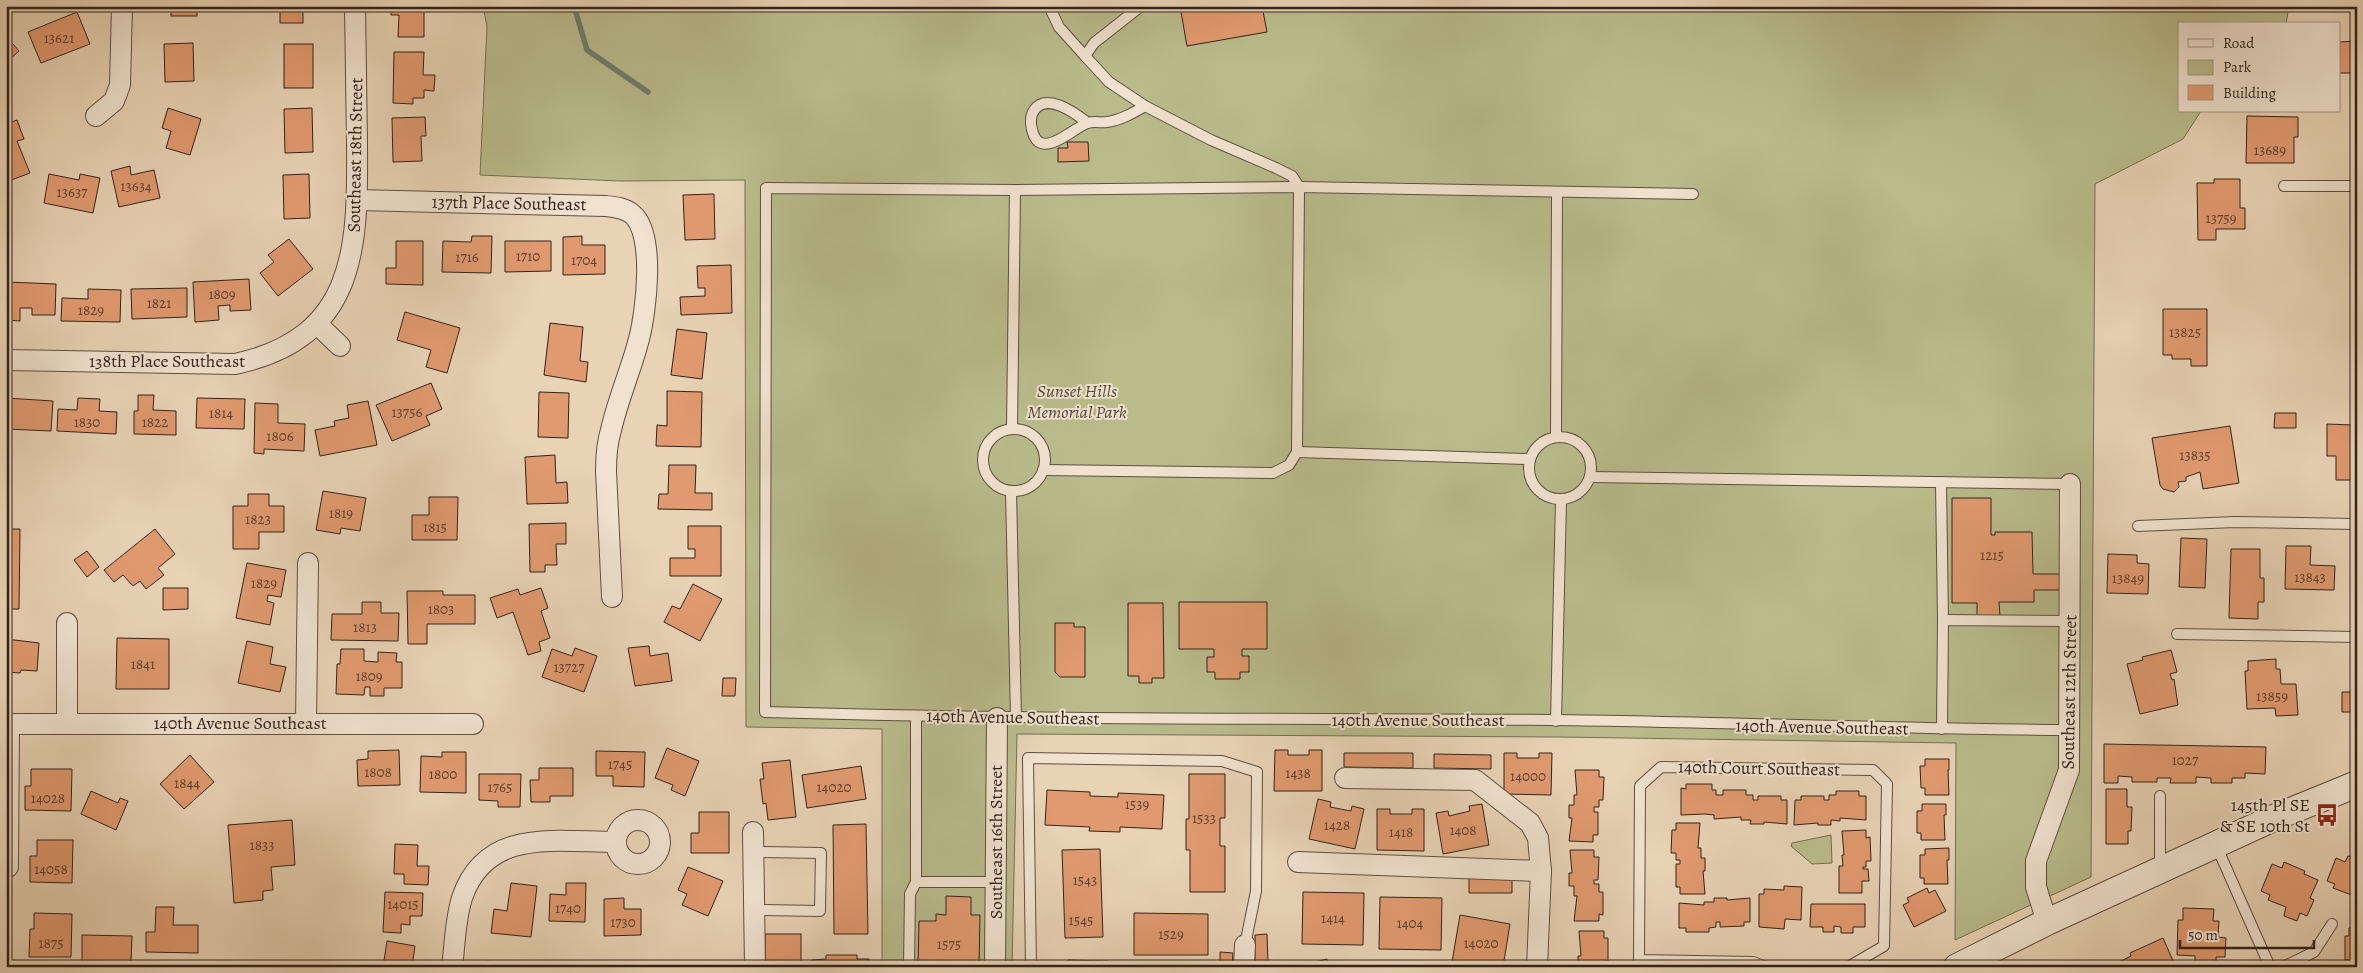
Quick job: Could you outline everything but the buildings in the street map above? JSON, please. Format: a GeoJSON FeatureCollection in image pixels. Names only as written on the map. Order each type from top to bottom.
{"type":"FeatureCollection","features":[{"type":"Feature","properties":{"kind":"street"},"geometry":{"type":"LineString","coordinates":[[96,116],[114,101],[120,85],[122,6]]}},
{"type":"Feature","properties":{"kind":"street","name":"Southeast 18th Street"},"geometry":{"type":"LineString","coordinates":[[316,324],[334,301],[345,277],[352,253],[357,200],[355,6]]}},
{"type":"Feature","properties":{"kind":"street","name":"137th Place Southeast"},"geometry":{"type":"LineString","coordinates":[[357,200],[606,206],[620,208],[632,214],[644,237],[646,256],[644,317],[611,430],[607,451],[606,471],[612,597]]}},
{"type":"Feature","properties":{"kind":"street"},"geometry":{"type":"LineString","coordinates":[[316,324],[340,346]]}},
{"type":"Feature","properties":{"kind":"street","name":"138th Place Southeast"},"geometry":{"type":"LineString","coordinates":[[6,360],[235,364],[258,359],[278,351],[298,339],[316,324]]}},
{"type":"Feature","properties":{"kind":"street","name":"Southeast 12th Street"},"geometry":{"type":"LineString","coordinates":[[2047,922],[2036,887],[2036,861],[2069,770],[2070,484]]}},
{"type":"Feature","properties":{"kind":"street"},"geometry":{"type":"LineString","coordinates":[[306,723],[308,562]]}},
{"type":"Feature","properties":{"kind":"street"},"geometry":{"type":"LineString","coordinates":[[67,623],[67,723]]}},
{"type":"Feature","properties":{"kind":"street","name":"Southeast 16th Street"},"geometry":{"type":"LineString","coordinates":[[995,967],[996,882],[1006,718]]}},
{"type":"Feature","properties":{"kind":"street"},"geometry":{"type":"LineString","coordinates":[[8,724],[8,867]]}},
{"type":"Feature","properties":{"kind":"street","name":"140th Avenue Southeast"},"geometry":{"type":"LineString","coordinates":[[8,724],[473,724]]}},
{"type":"Feature","properties":{"kind":"street"},"geometry":{"type":"LineString","coordinates":[[1344,778],[1475,780],[1530,823],[1538,838],[1541,871],[1537,967]]}},
{"type":"Feature","properties":{"kind":"street"},"geometry":{"type":"LineString","coordinates":[[1957,967],[2047,922],[2320,798],[2357,784]]}},
{"type":"Feature","properties":{"kind":"street"},"geometry":{"type":"LineString","coordinates":[[753,832],[754,967]]}},
{"type":"Feature","properties":{"kind":"street"},"geometry":{"type":"LineString","coordinates":[[452,967],[461,900],[469,880],[482,864],[499,851],[514,845],[534,842],[616,842]]}},
{"type":"Feature","properties":{"kind":"street"},"geometry":{"type":"LineString","coordinates":[[1298,862],[1541,871]]}},
{"type":"Feature","properties":{"kind":"street"},"geometry":{"type":"LineString","coordinates":[[1244,945],[1244,967]]}},
{"type":"Feature","properties":{"kind":"lane"},"geometry":{"type":"LineString","coordinates":[[1043,470],[1273,473],[1289,465],[1297,452],[1299,187],[1292,176],[1211,140],[1145,106],[1109,82],[1059,27],[1049,6]]}},
{"type":"Feature","properties":{"kind":"lane"},"geometry":{"type":"LineString","coordinates":[[1084,56],[1094,43],[1141,6]]}},
{"type":"Feature","properties":{"kind":"lane"},"geometry":{"type":"LineString","coordinates":[[1088,123],[1062,106],[1051,104],[1041,105],[1036,109],[1030,124],[1034,137],[1039,142],[1045,143],[1065,137],[1088,123],[1120,120],[1145,106]]}},
{"type":"Feature","properties":{"kind":"lane"},"geometry":{"type":"LineString","coordinates":[[2284,186],[2357,186]]}},
{"type":"Feature","properties":{"kind":"lane"},"geometry":{"type":"LineString","coordinates":[[1012,429],[1015,190],[1299,187],[1693,194]]}},
{"type":"Feature","properties":{"kind":"lane","name":"140th Avenue Southeast"},"geometry":{"type":"LineString","coordinates":[[1015,190],[766,188],[765,712],[1006,718],[1556,720],[2070,730]]}},
{"type":"Feature","properties":{"kind":"lane"},"geometry":{"type":"LineString","coordinates":[[1556,438],[1557,193]]}},
{"type":"Feature","properties":{"kind":"lane"},"geometry":{"type":"LineString","coordinates":[[1022,430],[1038,441],[1045,460],[1043,470],[1038,479],[1030,486],[1021,490],[1011,491],[992,482],[986,474],[983,454],[990,440],[1002,431],[1022,430]]}},
{"type":"Feature","properties":{"kind":"lane"},"geometry":{"type":"LineString","coordinates":[[1556,438],[1566,438],[1583,448],[1589,457],[1591,467],[1590,477],[1579,493],[1560,500],[1551,498],[1535,487],[1529,469],[1530,459],[1540,444],[1556,438]]}},
{"type":"Feature","properties":{"kind":"lane"},"geometry":{"type":"LineString","coordinates":[[1297,452],[1530,459]]}},
{"type":"Feature","properties":{"kind":"lane"},"geometry":{"type":"LineString","coordinates":[[1590,477],[2070,484]]}},
{"type":"Feature","properties":{"kind":"lane"},"geometry":{"type":"LineString","coordinates":[[1941,482],[1942,729]]}},
{"type":"Feature","properties":{"kind":"lane"},"geometry":{"type":"LineString","coordinates":[[1006,718],[1011,491]]}},
{"type":"Feature","properties":{"kind":"lane"},"geometry":{"type":"LineString","coordinates":[[1556,720],[1560,500]]}},
{"type":"Feature","properties":{"kind":"lane"},"geometry":{"type":"LineString","coordinates":[[2138,526],[2235,522],[2357,524]]}},
{"type":"Feature","properties":{"kind":"lane"},"geometry":{"type":"LineString","coordinates":[[1943,620],[2071,621]]}},
{"type":"Feature","properties":{"kind":"lane"},"geometry":{"type":"LineString","coordinates":[[2178,634],[2357,637]]}},
{"type":"Feature","properties":{"kind":"lane"},"geometry":{"type":"LineString","coordinates":[[909,967],[910,894],[916,882],[916,716]]}},
{"type":"Feature","properties":{"kind":"lane"},"geometry":{"type":"LineString","coordinates":[[1031,967],[1028,758],[1222,761],[1257,772],[1256,891],[1244,945]]}},
{"type":"Feature","properties":{"kind":"lane","name":"140th Court Southeast"},"geometry":{"type":"LineString","coordinates":[[1766,967],[1753,962],[1639,960],[1640,786],[1662,767],[1873,770],[1887,784],[1884,946],[1848,967]]}},
{"type":"Feature","properties":{"kind":"lane"},"geometry":{"type":"LineString","coordinates":[[2160,796],[2160,872]]}},
{"type":"Feature","properties":{"kind":"lane"},"geometry":{"type":"LineString","coordinates":[[2216,845],[2270,967]]}},
{"type":"Feature","properties":{"kind":"lane"},"geometry":{"type":"LineString","coordinates":[[754,852],[821,853],[820,911],[754,910]]}},
{"type":"Feature","properties":{"kind":"lane"},"geometry":{"type":"LineString","coordinates":[[916,882],[996,882]]}},
{"type":"Feature","properties":{"kind":"lane"},"geometry":{"type":"LineString","coordinates":[[2283,967],[2314,952],[2332,924]]}},
{"type":"Feature","properties":{"kind":"green space","name":"Sunset Hills Memorial Park"},"geometry":{"type":"Polygon","coordinates":[[[483,6],[2289,6],[2286,22],[2178,22],[2178,112],[2200,112],[2183,139],[2095,184],[2091,877],[1955,940],[1956,743],[1559,737],[1017,734],[1012,967],[882,967],[882,729],[746,727],[745,180],[620,181],[480,175],[487,26],[483,6]]]}},
{"type":"Feature","properties":{"kind":"green space"},"geometry":{"type":"Polygon","coordinates":[[[1831,835],[1832,863],[1812,864],[1791,846],[1792,843],[1831,835]]]}},
{"type":"Feature","properties":{"kind":"waterway"},"geometry":{"type":"LineString","coordinates":[[574,6],[587,50],[648,92]]}},
{"type":"Feature","properties":{"kind":"place","name":"145th Pl SE & SE 10th St"},"geometry":{"type":"Point","coordinates":[2327,815]}}]}
